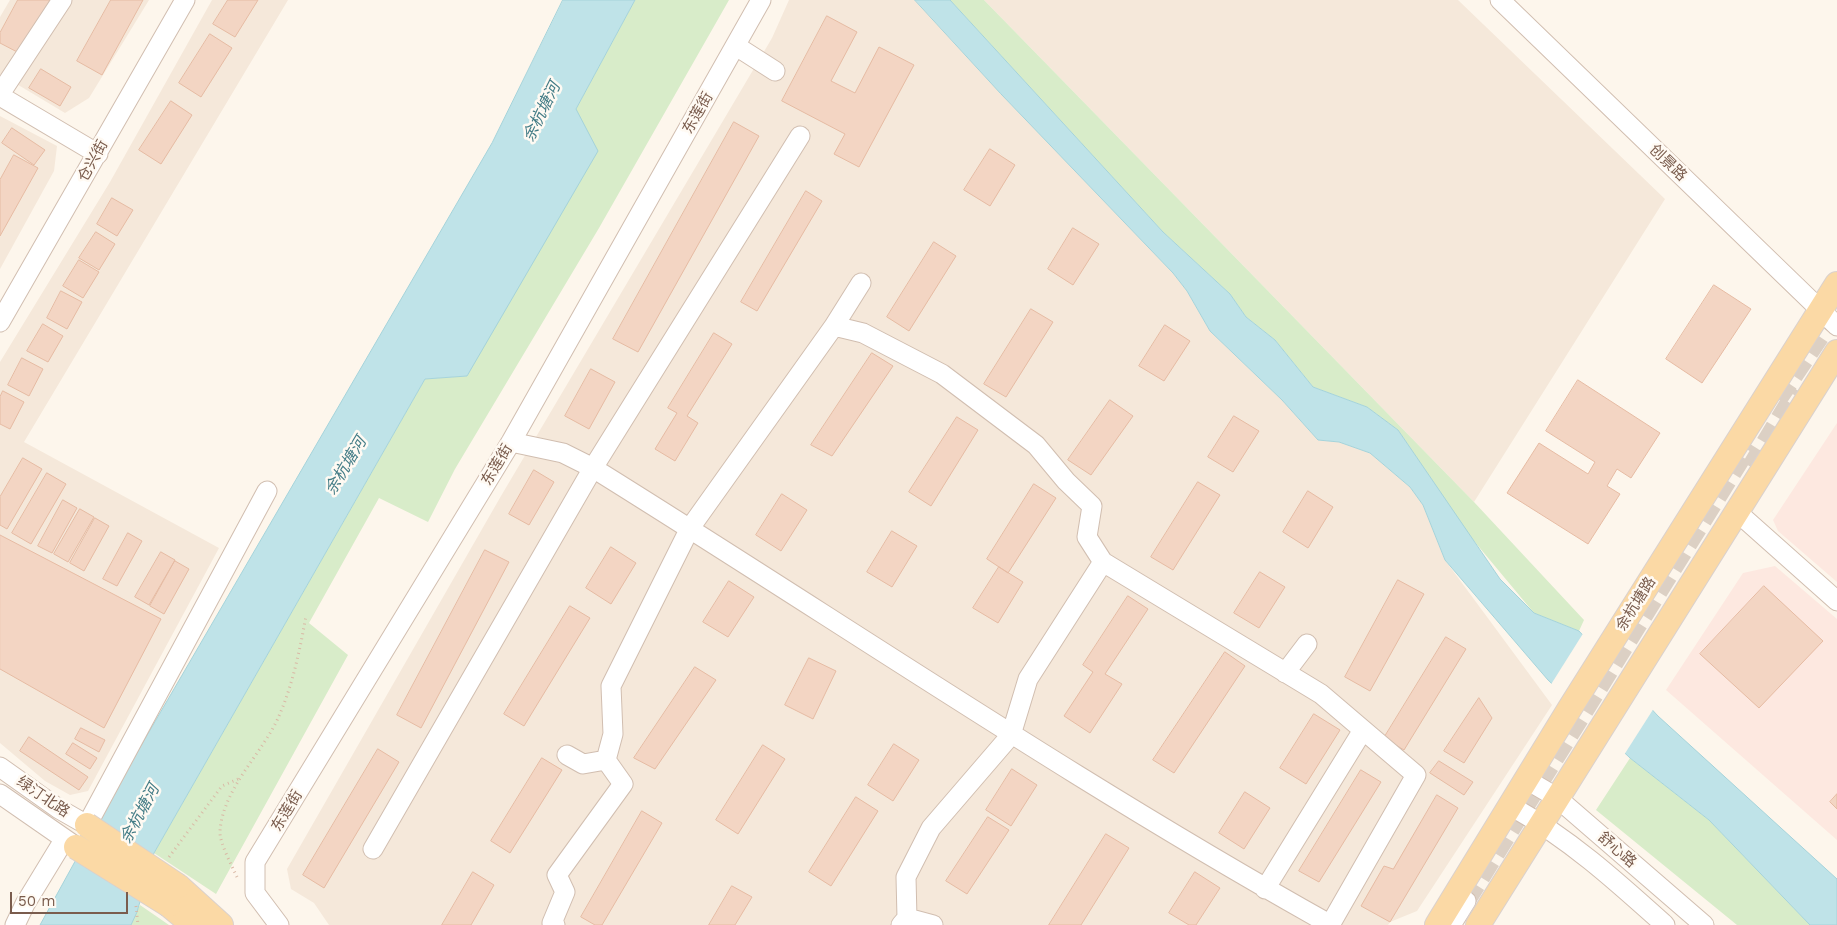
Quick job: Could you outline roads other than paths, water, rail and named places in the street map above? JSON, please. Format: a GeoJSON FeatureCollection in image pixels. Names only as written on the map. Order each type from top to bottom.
{"type":"FeatureCollection","features":[{"type":"Feature","properties":{"kind":"main road","name":"余杭塘路"},"geometry":{"type":"LineString","coordinates":[[1437,925],[1570,708],[1829,318],[1837,284]]}},
{"type":"Feature","properties":{"kind":"main road"},"geometry":{"type":"LineString","coordinates":[[1473,911],[1540,823],[1597,737],[1837,352]]}},
{"type":"Feature","properties":{"kind":"main road"},"geometry":{"type":"LineString","coordinates":[[87,825],[174,895],[193,925]]}},
{"type":"Feature","properties":{"kind":"main road"},"geometry":{"type":"LineString","coordinates":[[70,844],[174,895],[222,925]]}},
{"type":"Feature","properties":{"kind":"street"},"geometry":{"type":"LineString","coordinates":[[62,0],[0,95],[98,154]]}},
{"type":"Feature","properties":{"kind":"street","name":"仓兴街"},"geometry":{"type":"LineString","coordinates":[[0,322],[185,0]]}},
{"type":"Feature","properties":{"kind":"street","name":"东莲街"},"geometry":{"type":"LineString","coordinates":[[278,925],[255,893],[255,862],[511,442],[762,0]]}},
{"type":"Feature","properties":{"kind":"street","name":"创景路"},"geometry":{"type":"LineString","coordinates":[[1500,0],[1829,318]]}},
{"type":"Feature","properties":{"kind":"street"},"geometry":{"type":"LineString","coordinates":[[736,46],[775,71]]}},
{"type":"Feature","properties":{"kind":"street"},"geometry":{"type":"LineString","coordinates":[[373,849],[593,468],[800,136]]}},
{"type":"Feature","properties":{"kind":"street"},"geometry":{"type":"LineString","coordinates":[[606,760],[613,734],[611,686],[690,528],[834,326],[861,282]]}},
{"type":"Feature","properties":{"kind":"street"},"geometry":{"type":"LineString","coordinates":[[511,442],[563,453],[593,468],[690,528],[1011,735],[1265,888],[1331,925],[1416,775],[1322,694],[1103,562],[1087,537],[1092,506],[1066,481],[1036,445],[942,374],[862,333],[834,326]]}},
{"type":"Feature","properties":{"kind":"street"},"geometry":{"type":"LineString","coordinates":[[87,825],[267,491]]}},
{"type":"Feature","properties":{"kind":"street"},"geometry":{"type":"LineString","coordinates":[[1737,512],[1837,600]]}},
{"type":"Feature","properties":{"kind":"street"},"geometry":{"type":"LineString","coordinates":[[933,925],[904,923],[906,877],[931,828],[1011,735],[1028,679],[1103,562]]}},
{"type":"Feature","properties":{"kind":"street"},"geometry":{"type":"LineString","coordinates":[[1286,674],[1307,644]]}},
{"type":"Feature","properties":{"kind":"street"},"geometry":{"type":"LineString","coordinates":[[1265,888],[1363,730]]}},
{"type":"Feature","properties":{"kind":"street"},"geometry":{"type":"LineString","coordinates":[[567,755],[583,764],[606,760]]}},
{"type":"Feature","properties":{"kind":"street"},"geometry":{"type":"LineString","coordinates":[[555,925],[552,923],[565,892],[557,876],[623,784],[606,760]]}},
{"type":"Feature","properties":{"kind":"street","name":"绿汀北路"},"geometry":{"type":"LineString","coordinates":[[0,767],[59,810],[87,825]]}},
{"type":"Feature","properties":{"kind":"street","name":"舒心路"},"geometry":{"type":"LineString","coordinates":[[1527,780],[1556,798],[1704,925]]}},
{"type":"Feature","properties":{"kind":"street","name":"绿汀北路"},"geometry":{"type":"LineString","coordinates":[[0,794],[70,844]]}},
{"type":"Feature","properties":{"kind":"street","name":"舒心路"},"geometry":{"type":"LineString","coordinates":[[1511,806],[1540,823],[1594,861],[1666,925]]}},
{"type":"Feature","properties":{"kind":"street"},"geometry":{"type":"LineString","coordinates":[[15,925],[25,904],[70,844]]}},
{"type":"Feature","properties":{"kind":"street"},"geometry":{"type":"LineString","coordinates":[[1451,925],[1473,911]]}},
{"type":"Feature","properties":{"kind":"street"},"geometry":{"type":"LineString","coordinates":[[1463,925],[1473,911]]}},
{"type":"Feature","properties":{"kind":"water","name":"余杭塘河"},"geometry":{"type":"Polygon","coordinates":[[[563,0],[635,0],[576,109],[598,151],[467,376],[425,379],[154,853],[137,912],[131,925],[40,925],[100,816],[492,143],[563,0]]]}},
{"type":"Feature","properties":{"kind":"water"},"geometry":{"type":"Polygon","coordinates":[[[915,0],[950,0],[1163,232],[1230,294],[1246,317],[1275,340],[1313,387],[1367,407],[1398,430],[1500,579],[1534,613],[1579,631],[1658,716],[1837,879],[1837,925],[1810,925],[1709,820],[1630,758],[1548,680],[1445,560],[1423,505],[1410,487],[1370,453],[1339,442],[1318,440],[1282,400],[1210,331],[1187,291],[1173,273],[1001,94],[915,0]]]}},
{"type":"Feature","properties":{"kind":"tunnel"},"geometry":{"type":"LineString","coordinates":[[1778,399],[1837,311]]}},
{"type":"Feature","properties":{"kind":"tunnel"},"geometry":{"type":"LineString","coordinates":[[1751,467],[1797,390]]}},
{"type":"Feature","properties":{"kind":"tunnel"},"geometry":{"type":"LineString","coordinates":[[1466,901],[1750,444]]}}]}
